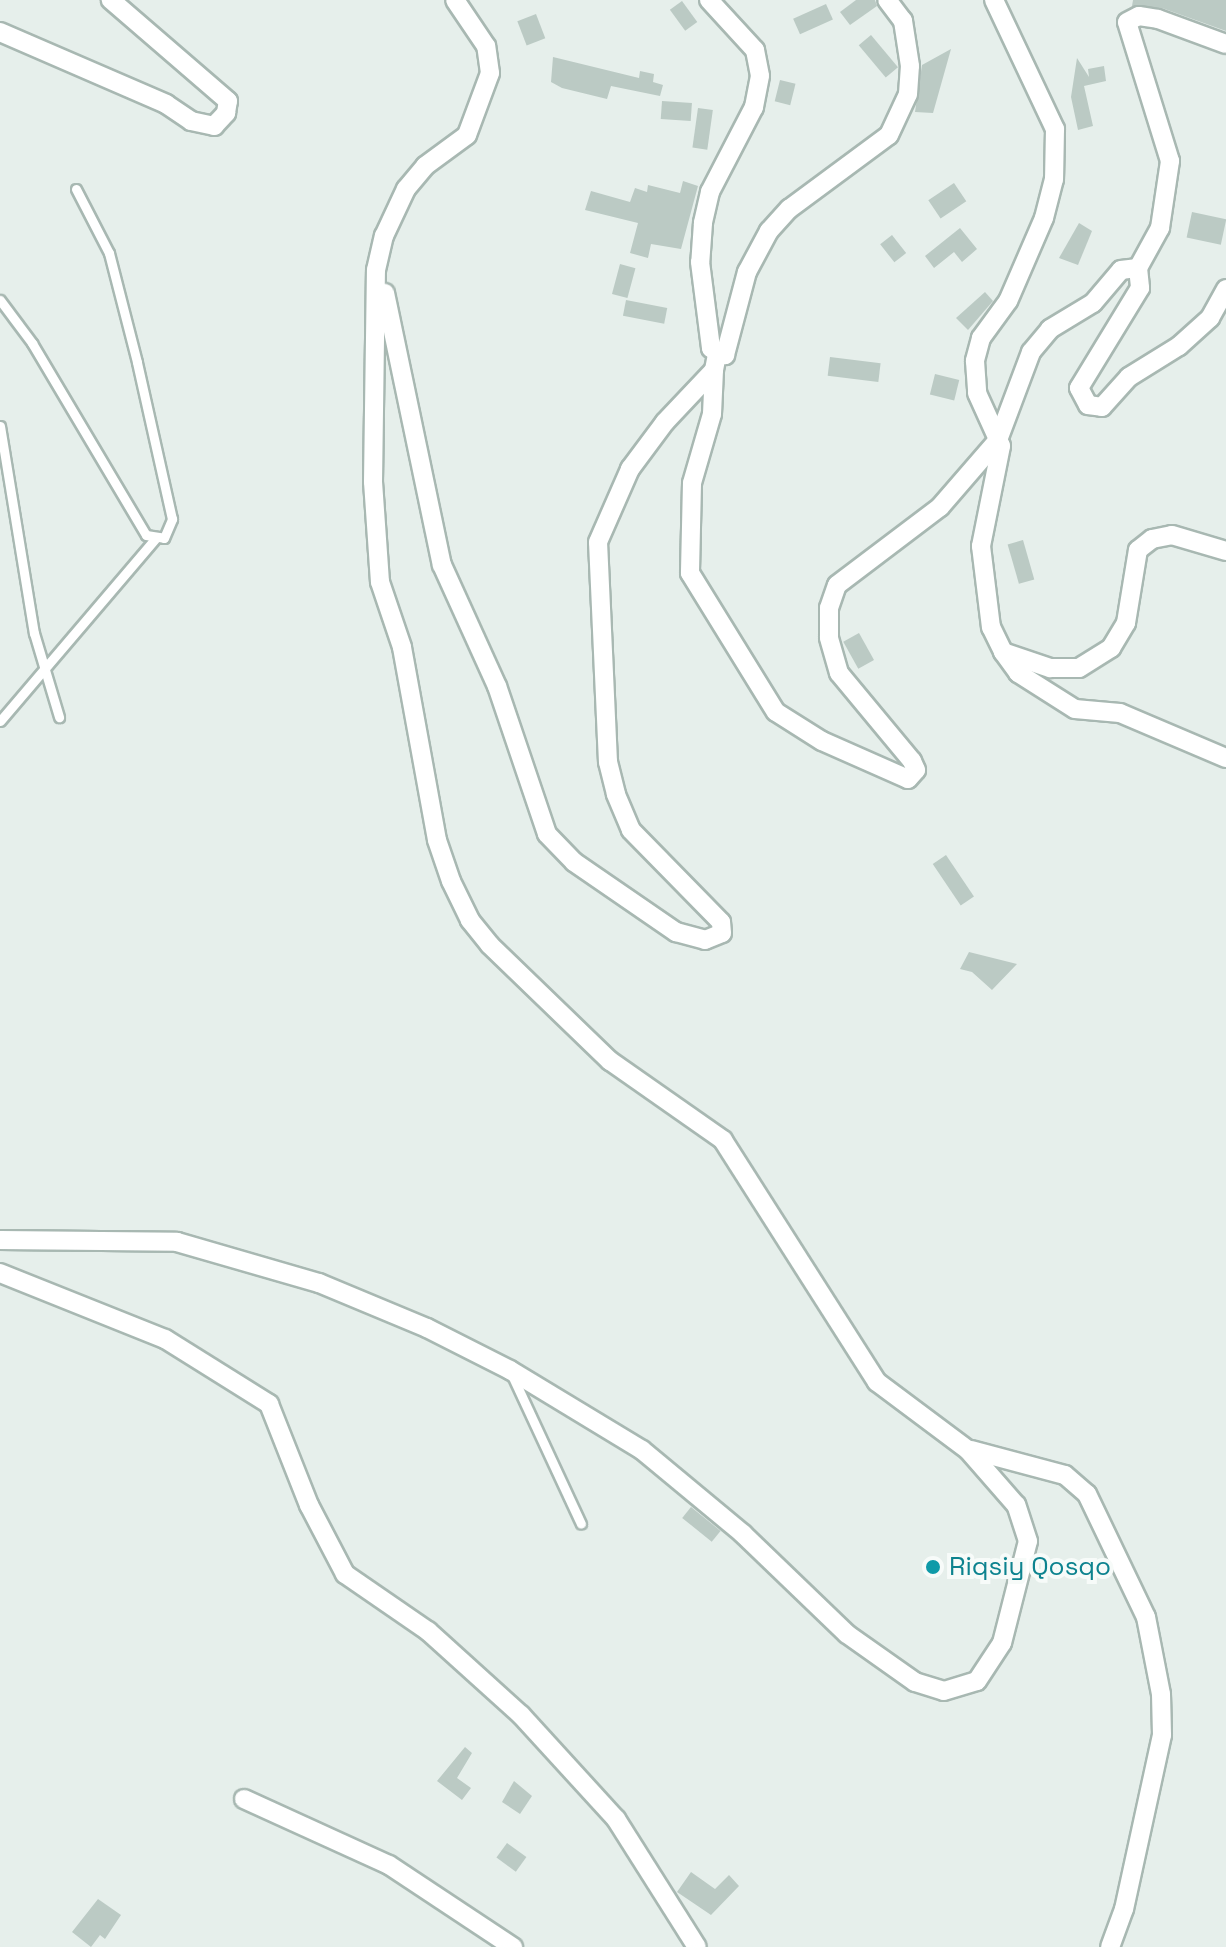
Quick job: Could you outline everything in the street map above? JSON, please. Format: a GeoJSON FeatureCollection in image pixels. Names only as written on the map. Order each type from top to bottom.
{"type":"FeatureCollection","features":[{"type":"Feature","properties":{"kind":"street"},"geometry":{"type":"LineString","coordinates":[[0,32],[152,97],[191,121],[214,126],[226,113],[228,101],[111,0]]}},
{"type":"Feature","properties":{"kind":"street"},"geometry":{"type":"LineString","coordinates":[[0,1240],[177,1242],[319,1283],[427,1328],[510,1370],[642,1450],[869,1652],[915,1682],[944,1691],[987,1674],[1016,1600],[1028,1541],[1016,1505],[968,1450],[877,1382],[723,1140],[610,1061],[470,920],[437,840],[402,647],[380,582],[373,482],[379,256],[406,189],[425,166],[467,135],[483,101],[490,73],[486,46],[455,0]]}},
{"type":"Feature","properties":{"kind":"street"},"geometry":{"type":"LineString","coordinates":[[709,0],[755,50],[760,76],[754,107],[710,192],[703,223],[701,275],[711,348],[716,362],[712,414],[692,483],[690,573],[776,712],[822,741],[908,779],[916,770],[912,761],[839,673],[829,637],[829,608],[837,585],[849,572],[940,507],[998,440],[1012,392],[1050,329],[1093,303],[1121,270],[1138,268]]}},
{"type":"Feature","properties":{"kind":"street"},"geometry":{"type":"LineString","coordinates":[[379,256],[442,565],[497,686],[547,834],[574,862],[676,932],[705,940],[722,933],[721,922],[631,830],[616,794],[608,762],[598,542],[630,469],[665,422],[725,355],[734,333],[747,272],[769,231],[789,209],[889,135],[908,94],[910,66],[903,21],[887,0]]}},
{"type":"Feature","properties":{"kind":"street"},"geometry":{"type":"LineString","coordinates":[[994,0],[1055,129],[1054,179],[1044,218],[1008,301],[981,338],[975,361],[977,393],[1001,446],[980,564],[991,627],[1018,673],[1075,709],[1120,713],[1226,758]]}},
{"type":"Feature","properties":{"kind":"street"},"geometry":{"type":"LineString","coordinates":[[1226,44],[1158,19],[1139,16],[1127,22],[1170,161],[1160,228],[1138,268],[1140,288],[1079,388],[1088,405],[1102,407],[1129,377],[1179,346],[1210,318],[1226,289]]}},
{"type":"Feature","properties":{"kind":"street"},"geometry":{"type":"LineString","coordinates":[[1003,652],[1050,668],[1096,662],[1126,623],[1138,550],[1152,539],[1172,535],[1226,551]]}},
{"type":"Feature","properties":{"kind":"street"},"geometry":{"type":"LineString","coordinates":[[0,1273],[165,1339],[269,1404],[309,1505],[345,1574],[428,1631],[521,1715],[616,1819],[697,1947]]}},
{"type":"Feature","properties":{"kind":"street"},"geometry":{"type":"LineString","coordinates":[[968,1450],[1065,1475],[1087,1494],[1146,1617],[1161,1694],[1162,1735],[1124,1909],[1110,1947]]}},
{"type":"Feature","properties":{"kind":"street"},"geometry":{"type":"LineString","coordinates":[[244,1799],[389,1865],[513,1947]]}},
{"type":"Feature","properties":{"kind":"lane"},"geometry":{"type":"LineString","coordinates":[[0,300],[32,343],[146,535],[155,539],[164,538],[172,519],[137,362],[109,253],[76,189]]}},
{"type":"Feature","properties":{"kind":"lane"},"geometry":{"type":"LineString","coordinates":[[0,426],[19,555],[44,667],[59,717]]}},
{"type":"Feature","properties":{"kind":"lane"},"geometry":{"type":"LineString","coordinates":[[0,721],[155,539]]}},
{"type":"Feature","properties":{"kind":"lane"},"geometry":{"type":"LineString","coordinates":[[510,1370],[581,1524]]}},
{"type":"Feature","properties":{"kind":"building"},"geometry":{"type":"Polygon","coordinates":[[[856,0],[875,0],[877,6],[850,25],[840,12],[856,0]]]}},
{"type":"Feature","properties":{"kind":"building"},"geometry":{"type":"Polygon","coordinates":[[[1133,0],[1226,0],[1226,31],[1162,8],[1132,6],[1133,0]]]}},
{"type":"Feature","properties":{"kind":"building"},"geometry":{"type":"Polygon","coordinates":[[[682,1],[697,22],[685,31],[670,10],[682,1]]]}},
{"type":"Feature","properties":{"kind":"building"},"geometry":{"type":"Polygon","coordinates":[[[826,4],[833,20],[800,34],[793,19],[826,4]]]}},
{"type":"Feature","properties":{"kind":"building"},"geometry":{"type":"Polygon","coordinates":[[[536,14],[545,38],[527,45],[517,21],[536,14]]]}},
{"type":"Feature","properties":{"kind":"building"},"geometry":{"type":"Polygon","coordinates":[[[871,35],[898,67],[886,77],[859,45],[871,35]]]}},
{"type":"Feature","properties":{"kind":"building"},"geometry":{"type":"Polygon","coordinates":[[[951,49],[933,113],[915,112],[922,65],[951,49]]]}},
{"type":"Feature","properties":{"kind":"building"},"geometry":{"type":"Polygon","coordinates":[[[553,57],[639,78],[640,71],[654,74],[653,82],[663,85],[660,96],[611,86],[607,99],[562,88],[551,82],[553,57]]]}},
{"type":"Feature","properties":{"kind":"building"},"geometry":{"type":"Polygon","coordinates":[[[1077,58],[1089,77],[1088,69],[1104,66],[1106,81],[1084,86],[1093,126],[1078,130],[1071,97],[1077,58]]]}},
{"type":"Feature","properties":{"kind":"building"},"geometry":{"type":"Polygon","coordinates":[[[780,80],[796,84],[790,105],[775,101],[780,80]]]}},
{"type":"Feature","properties":{"kind":"building"},"geometry":{"type":"Polygon","coordinates":[[[662,101],[692,103],[691,121],[661,119],[662,101]]]}},
{"type":"Feature","properties":{"kind":"building"},"geometry":{"type":"Polygon","coordinates":[[[698,108],[713,110],[707,150],[692,148],[698,108]]]}},
{"type":"Feature","properties":{"kind":"building"},"geometry":{"type":"Polygon","coordinates":[[[683,181],[698,186],[681,249],[651,244],[648,258],[630,253],[638,223],[585,210],[591,191],[630,202],[635,188],[647,192],[648,185],[680,193],[683,181]]]}},
{"type":"Feature","properties":{"kind":"building"},"geometry":{"type":"Polygon","coordinates":[[[954,183],[966,201],[941,219],[928,200],[954,183]]]}},
{"type":"Feature","properties":{"kind":"building"},"geometry":{"type":"Polygon","coordinates":[[[1192,212],[1226,219],[1221,245],[1187,237],[1192,212]]]}},
{"type":"Feature","properties":{"kind":"building"},"geometry":{"type":"Polygon","coordinates":[[[1079,223],[1092,231],[1078,265],[1059,258],[1079,223]]]}},
{"type":"Feature","properties":{"kind":"building"},"geometry":{"type":"Polygon","coordinates":[[[960,228],[977,249],[962,262],[954,252],[934,268],[925,256],[960,228]]]}},
{"type":"Feature","properties":{"kind":"building"},"geometry":{"type":"Polygon","coordinates":[[[892,235],[906,253],[894,262],[880,244],[892,235]]]}},
{"type":"Feature","properties":{"kind":"building"},"geometry":{"type":"Polygon","coordinates":[[[620,264],[635,268],[627,298],[612,294],[620,264]]]}},
{"type":"Feature","properties":{"kind":"building"},"geometry":{"type":"Polygon","coordinates":[[[985,292],[993,301],[968,330],[956,318],[985,292]]]}},
{"type":"Feature","properties":{"kind":"building"},"geometry":{"type":"Polygon","coordinates":[[[626,300],[667,308],[664,324],[623,316],[626,300]]]}},
{"type":"Feature","properties":{"kind":"building"},"geometry":{"type":"Polygon","coordinates":[[[830,357],[881,363],[878,382],[828,376],[830,357]]]}},
{"type":"Feature","properties":{"kind":"building"},"geometry":{"type":"Polygon","coordinates":[[[935,374],[959,380],[954,400],[930,394],[935,374]]]}},
{"type":"Feature","properties":{"kind":"building"},"geometry":{"type":"Polygon","coordinates":[[[1023,540],[1034,579],[1019,584],[1008,544],[1023,540]]]}},
{"type":"Feature","properties":{"kind":"building"},"geometry":{"type":"Polygon","coordinates":[[[859,633],[874,660],[858,669],[843,642],[859,633]]]}},
{"type":"Feature","properties":{"kind":"building"},"geometry":{"type":"Polygon","coordinates":[[[946,855],[974,896],[961,905],[933,864],[946,855]]]}},
{"type":"Feature","properties":{"kind":"building"},"geometry":{"type":"Polygon","coordinates":[[[969,952],[1017,964],[992,990],[972,972],[960,969],[969,952]]]}},
{"type":"Feature","properties":{"kind":"building"},"geometry":{"type":"Polygon","coordinates":[[[691,1507],[721,1531],[712,1542],[682,1518],[691,1507]]]}},
{"type":"Feature","properties":{"kind":"building"},"geometry":{"type":"Polygon","coordinates":[[[465,1747],[472,1753],[457,1778],[471,1788],[462,1800],[437,1781],[465,1747]]]}},
{"type":"Feature","properties":{"kind":"building"},"geometry":{"type":"Polygon","coordinates":[[[514,1781],[532,1796],[520,1814],[502,1802],[514,1781]]]}},
{"type":"Feature","properties":{"kind":"building"},"geometry":{"type":"Polygon","coordinates":[[[507,1843],[526,1857],[516,1872],[496,1858],[507,1843]]]}},
{"type":"Feature","properties":{"kind":"building"},"geometry":{"type":"Polygon","coordinates":[[[691,1872],[715,1889],[729,1875],[739,1886],[711,1915],[677,1892],[691,1872]]]}},
{"type":"Feature","properties":{"kind":"building"},"geometry":{"type":"Polygon","coordinates":[[[98,1899],[121,1915],[105,1939],[100,1935],[91,1947],[72,1932],[98,1899]]]}},
{"type":"Feature","properties":{"kind":"place","name":"Riqsiy Qosqo"},"geometry":{"type":"Point","coordinates":[933,1567]}}]}
